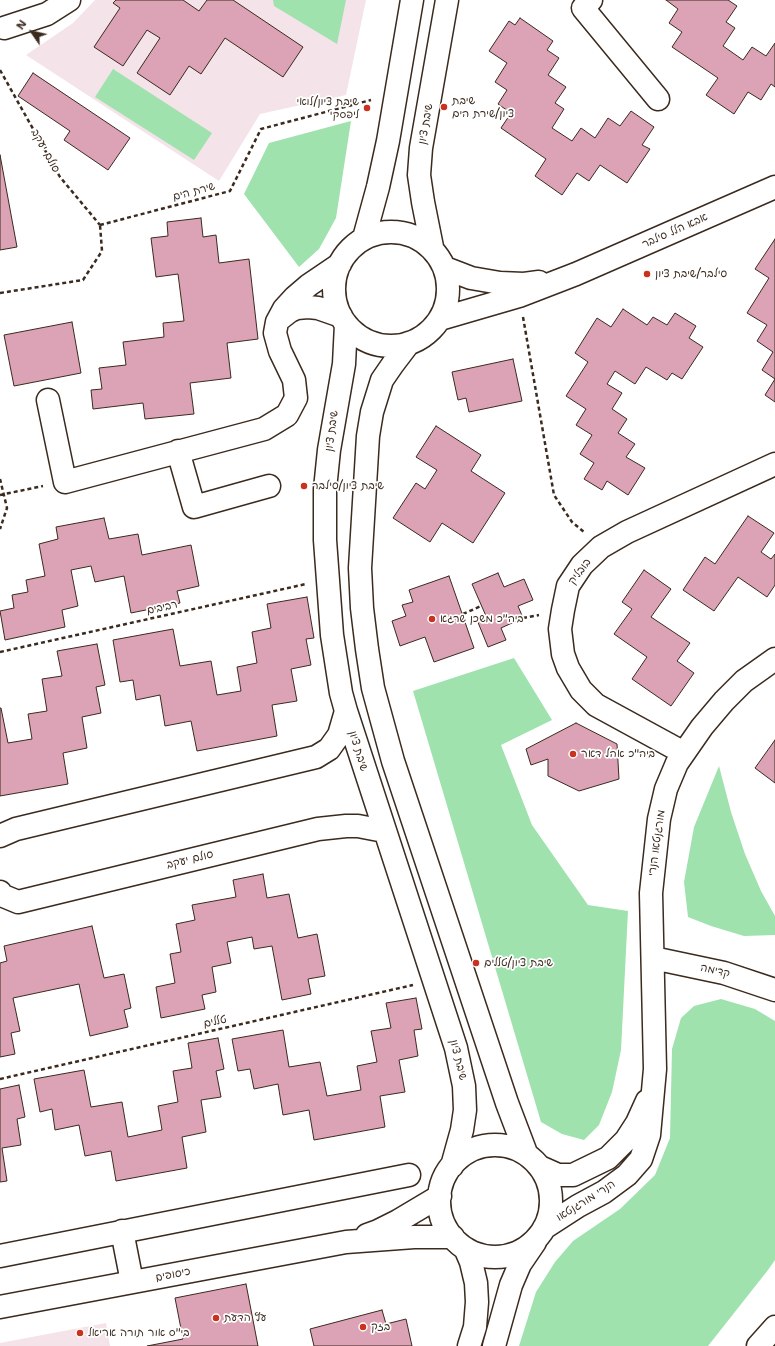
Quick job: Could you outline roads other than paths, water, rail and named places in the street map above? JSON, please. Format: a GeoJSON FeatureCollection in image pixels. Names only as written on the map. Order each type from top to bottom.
{"type":"FeatureCollection","features":[{"type":"Feature","properties":{"kind":"street"},"geometry":{"type":"LineString","coordinates":[[4,28],[47,14],[69,0]]}},
{"type":"Feature","properties":{"kind":"street"},"geometry":{"type":"LineString","coordinates":[[364,238],[380,180],[412,0]]}},
{"type":"Feature","properties":{"kind":"street","name":"שיבת ציון"},"geometry":{"type":"LineString","coordinates":[[432,247],[419,175],[421,148],[447,0]]}},
{"type":"Feature","properties":{"kind":"street"},"geometry":{"type":"LineString","coordinates":[[591,0],[583,8],[658,99]]}},
{"type":"Feature","properties":{"kind":"street","name":"אבא הלל סילבר"},"geometry":{"type":"LineString","coordinates":[[440,319],[519,296],[576,274],[775,187]]}},
{"type":"Feature","properties":{"kind":"street"},"geometry":{"type":"LineString","coordinates":[[381,232],[400,232],[417,237],[432,247],[440,257],[445,268],[449,285],[447,303],[440,319],[427,334],[409,343],[392,346],[375,344],[359,336],[344,320],[335,299],[335,281],[340,264],[350,249],[364,238],[381,232]]}},
{"type":"Feature","properties":{"kind":"street"},"geometry":{"type":"LineString","coordinates":[[48,400],[65,482],[264,429],[287,415],[296,398],[294,380],[280,350],[275,332],[277,322],[284,309],[295,297],[309,285],[340,264]]}},
{"type":"Feature","properties":{"kind":"street","name":"אבא הלל סילבר"},"geometry":{"type":"LineString","coordinates":[[445,268],[471,278],[500,283],[524,284],[548,281],[576,274]]}},
{"type":"Feature","properties":{"kind":"street"},"geometry":{"type":"LineString","coordinates":[[277,322],[290,311],[297,308],[308,307],[318,308],[344,320]]}},
{"type":"Feature","properties":{"kind":"street","name":"שיבת ציון"},"geometry":{"type":"LineString","coordinates":[[344,320],[344,364],[329,450],[325,489],[325,540],[332,635],[341,693],[346,711],[456,1048],[464,1086],[465,1110],[462,1130],[452,1166]]}},
{"type":"Feature","properties":{"kind":"street"},"geometry":{"type":"LineString","coordinates":[[409,343],[392,364],[382,380],[372,412],[368,436],[360,568],[362,608],[373,688],[394,761],[506,1103],[533,1160],[548,1181],[551,1197],[550,1213],[541,1232],[520,1264],[511,1285],[494,1346]]}},
{"type":"Feature","properties":{"kind":"street"},"geometry":{"type":"LineString","coordinates":[[178,452],[194,507],[269,486]]}},
{"type":"Feature","properties":{"kind":"street","name":"בובליק"},"geometry":{"type":"LineString","coordinates":[[684,754],[596,705],[581,690],[568,668],[563,654],[560,629],[568,586],[582,565],[602,547],[626,532],[775,464]]}},
{"type":"Feature","properties":{"kind":"street","name":"מורגנטאו הנרי"},"geometry":{"type":"LineString","coordinates":[[655,1069],[651,893],[659,819],[666,789],[677,763],[702,727],[724,701],[744,681],[775,659]]}},
{"type":"Feature","properties":{"kind":"street"},"geometry":{"type":"LineString","coordinates":[[0,836],[16,829],[316,757],[330,749],[340,735],[346,711]]}},
{"type":"Feature","properties":{"kind":"street","name":"סולם יעקב"},"geometry":{"type":"LineString","coordinates":[[0,892],[1,895],[18,902],[318,829],[358,826],[384,830]]}},
{"type":"Feature","properties":{"kind":"street","name":"קדימה"},"geometry":{"type":"LineString","coordinates":[[653,958],[724,973],[775,990]]}},
{"type":"Feature","properties":{"kind":"street"},"geometry":{"type":"LineString","coordinates":[[469,1346],[475,1327],[477,1302],[476,1283],[472,1262],[445,1224],[440,1210],[440,1196],[443,1182],[452,1166],[464,1154],[479,1147],[495,1145],[511,1146],[558,1175],[573,1175],[608,1158],[626,1140],[637,1123],[647,1100],[655,1069]]}},
{"type":"Feature","properties":{"kind":"street","name":"הנרי מורגנטאו"},"geometry":{"type":"LineString","coordinates":[[541,1232],[578,1206],[604,1192],[626,1175],[641,1159],[649,1135],[655,1069]]}},
{"type":"Feature","properties":{"kind":"street"},"geometry":{"type":"LineString","coordinates":[[0,1256],[409,1175]]}},
{"type":"Feature","properties":{"kind":"street","name":"כיסופים"},"geometry":{"type":"LineString","coordinates":[[346,1242],[378,1231],[408,1216],[440,1196]]}},
{"type":"Feature","properties":{"kind":"street"},"geometry":{"type":"LineString","coordinates":[[122,1231],[132,1282]]}},
{"type":"Feature","properties":{"kind":"street"},"geometry":{"type":"LineString","coordinates":[[459,1242],[480,1254],[496,1257],[512,1254],[527,1247],[541,1232]]}},
{"type":"Feature","properties":{"kind":"street","name":"כיסופים"},"geometry":{"type":"LineString","coordinates":[[0,1307],[346,1242],[414,1237],[459,1242]]}},
{"type":"Feature","properties":{"kind":"street"},"geometry":{"type":"LineString","coordinates":[[758,1346],[775,1327]]}},
{"type":"Feature","properties":{"kind":"place","name":"שיבת ציון/שירת הים"},"geometry":{"type":"Point","coordinates":[444,107]}},
{"type":"Feature","properties":{"kind":"place","name":"שיבת ציון/לואי ליפסקי"},"geometry":{"type":"Point","coordinates":[367,108]}},
{"type":"Feature","properties":{"kind":"place","name":"סילבר/שיבת ציון"},"geometry":{"type":"Point","coordinates":[647,274]}},
{"type":"Feature","properties":{"kind":"place","name":"שיבת ציון/סילבר"},"geometry":{"type":"Point","coordinates":[304,486]}},
{"type":"Feature","properties":{"kind":"place","name":"ביה\"כ משכן שרגא"},"geometry":{"type":"Point","coordinates":[432,619]}},
{"type":"Feature","properties":{"kind":"place","name":"ביה\"כ אהל דאר"},"geometry":{"type":"Point","coordinates":[573,754]}},
{"type":"Feature","properties":{"kind":"place","name":"שיבת ציון/טללים"},"geometry":{"type":"Point","coordinates":[476,963]}},
{"type":"Feature","properties":{"kind":"place","name":"עץ הדעת"},"geometry":{"type":"Point","coordinates":[216,1318]}},
{"type":"Feature","properties":{"kind":"place","name":"בזק"},"geometry":{"type":"Point","coordinates":[363,1327]}},
{"type":"Feature","properties":{"kind":"place","name":"בי\"ס אור תורה אריאל"},"geometry":{"type":"Point","coordinates":[80,1333]}}]}
